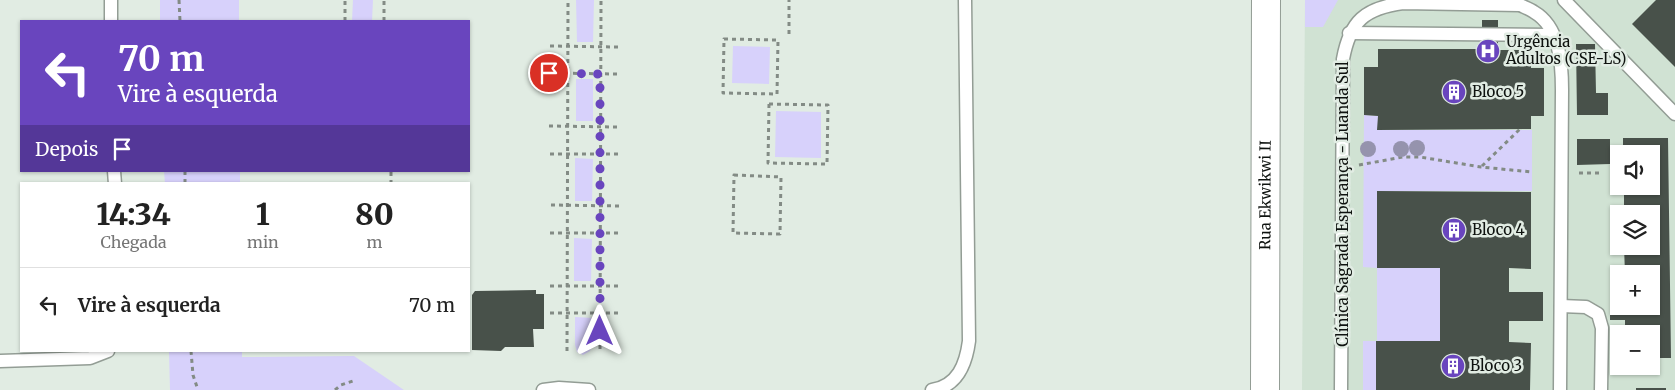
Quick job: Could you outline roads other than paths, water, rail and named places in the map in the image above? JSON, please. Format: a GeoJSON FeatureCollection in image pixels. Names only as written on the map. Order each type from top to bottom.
{"type":"FeatureCollection","features":[{"type":"Feature","properties":{"kind":"street","name":"Rua Ekwikwi II"},"geometry":{"type":"LineString","coordinates":[[1265,390],[1266,0]]}},
{"type":"Feature","properties":{"kind":"lane"},"geometry":{"type":"LineString","coordinates":[[111,0],[111,20]]}},
{"type":"Feature","properties":{"kind":"lane"},"geometry":{"type":"LineString","coordinates":[[932,390],[938,389],[952,381],[960,371],[966,361],[969,341],[965,0]]}},
{"type":"Feature","properties":{"kind":"lane"},"geometry":{"type":"LineString","coordinates":[[1564,0],[1675,114]]}},
{"type":"Feature","properties":{"kind":"lane","name":"Clínica Sagrada Esperança - Luanda Sul"},"geometry":{"type":"LineString","coordinates":[[1341,390],[1343,59],[1349,34],[1354,26],[1369,13],[1386,5],[1404,3],[1520,5],[1536,12],[1549,26],[1553,35],[1558,48],[1562,69],[1560,390]]}},
{"type":"Feature","properties":{"kind":"lane"},"geometry":{"type":"LineString","coordinates":[[1349,34],[1553,35]]}},
{"type":"Feature","properties":{"kind":"lane"},"geometry":{"type":"LineString","coordinates":[[1561,306],[1586,307],[1598,314],[1602,328],[1601,390]]}},
{"type":"Feature","properties":{"kind":"lane"},"geometry":{"type":"LineString","coordinates":[[0,361],[90,358],[105,352]]}},
{"type":"Feature","properties":{"kind":"lane"},"geometry":{"type":"LineString","coordinates":[[542,390],[589,390]]}},
{"type":"Feature","properties":{"kind":"place","name":"Urgência Adultos (CSE-LS)"},"geometry":{"type":"Point","coordinates":[1488,51]}},
{"type":"Feature","properties":{"kind":"place","name":"Bloco 5"},"geometry":{"type":"Point","coordinates":[1454,92]}},
{"type":"Feature","properties":{"kind":"place","name":"Bloco 4"},"geometry":{"type":"Point","coordinates":[1454,230]}},
{"type":"Feature","properties":{"kind":"place","name":"Bloco 3"},"geometry":{"type":"Point","coordinates":[1453,366]}}]}
